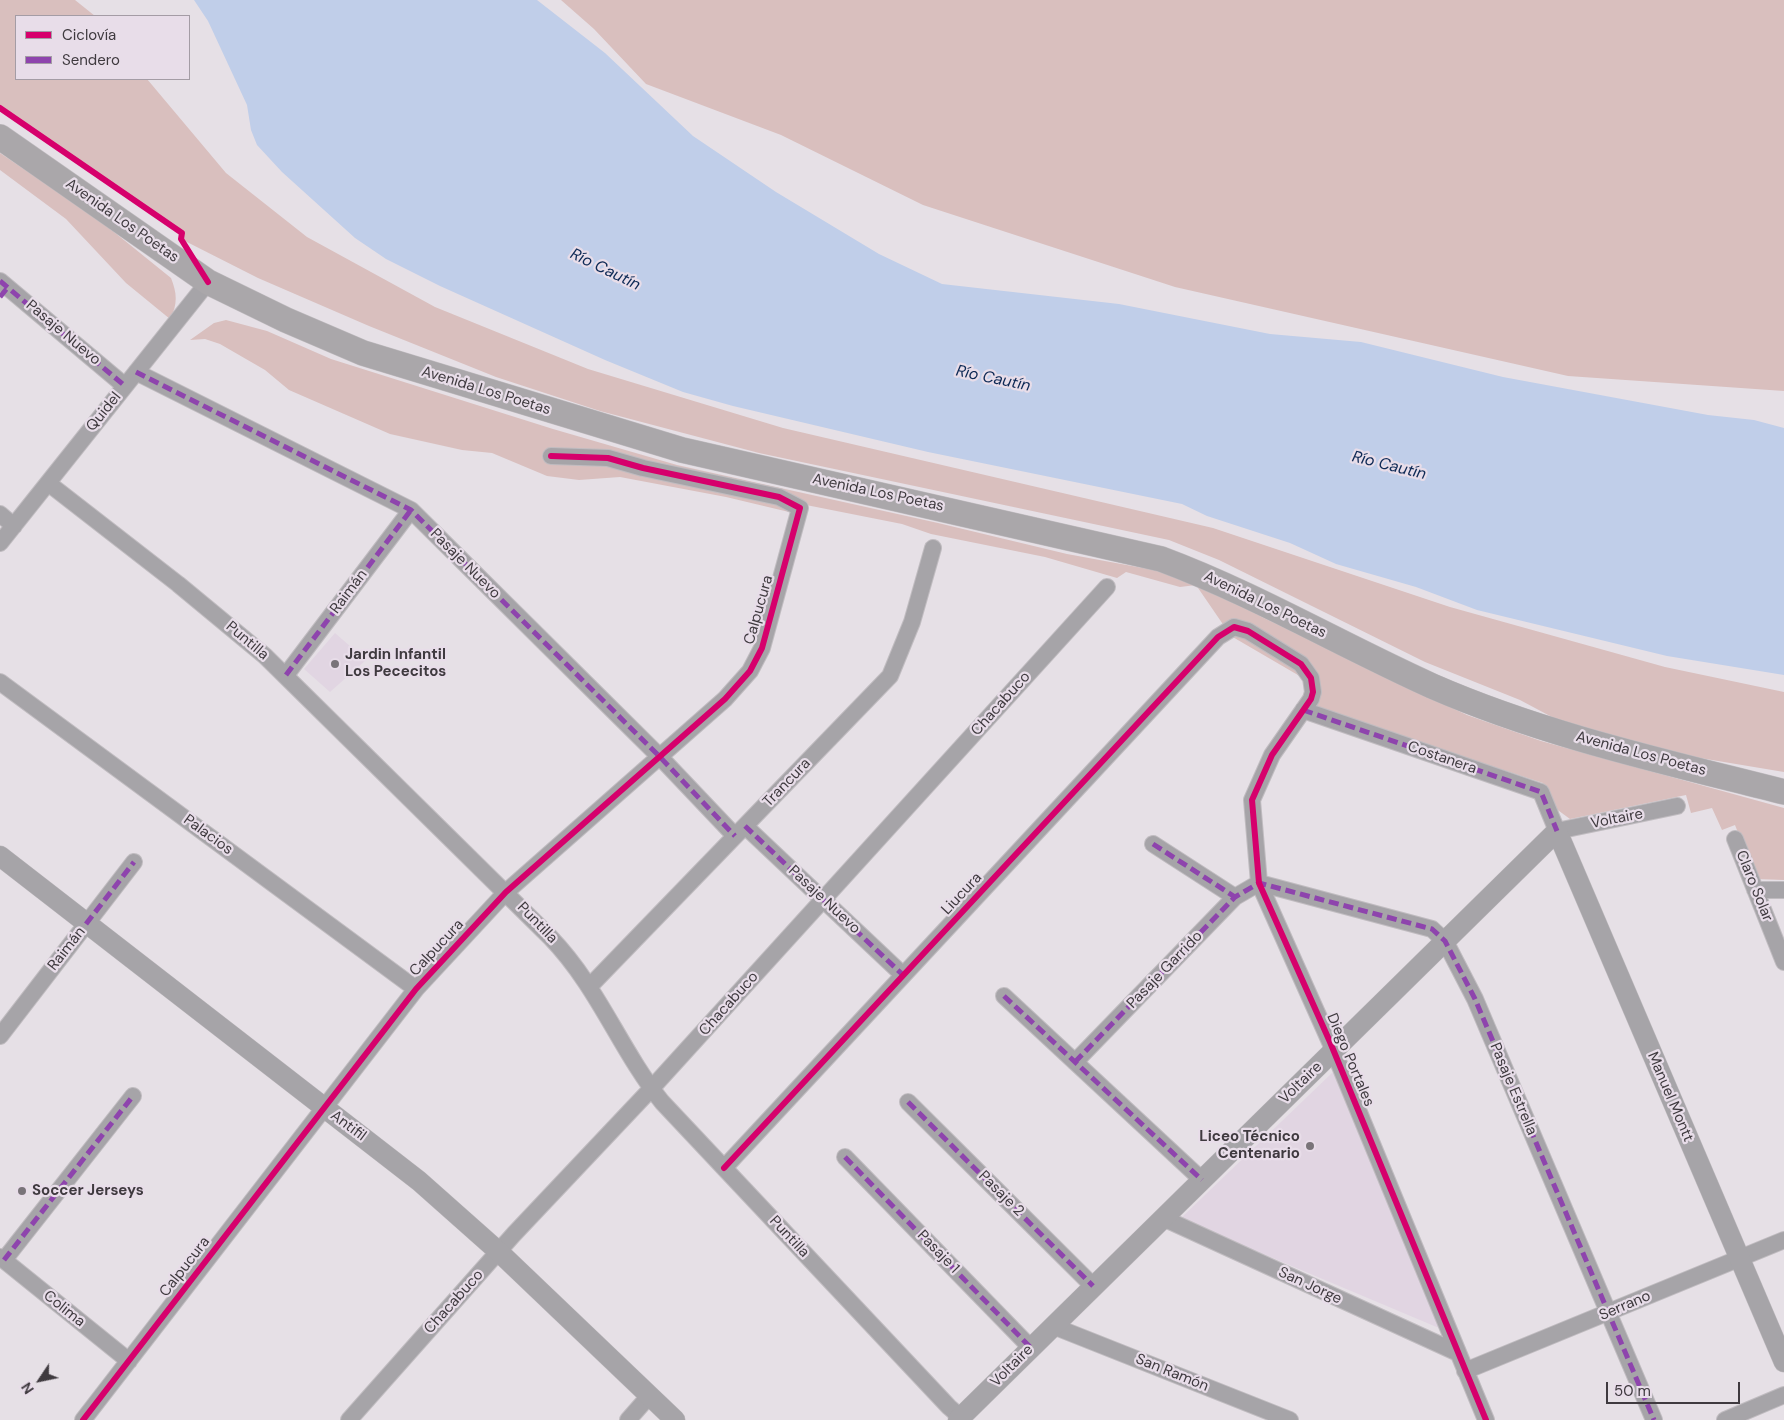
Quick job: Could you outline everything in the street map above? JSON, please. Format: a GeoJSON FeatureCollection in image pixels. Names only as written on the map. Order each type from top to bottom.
{"type":"FeatureCollection","features":[{"type":"Feature","properties":{"kind":"main road","name":"Avenida Los Poetas"},"geometry":{"type":"LineString","coordinates":[[0,137],[208,282],[286,320],[363,353],[682,450],[1161,559],[1211,579],[1432,685],[1489,708],[1660,760],[1784,792]]}},
{"type":"Feature","properties":{"kind":"street","name":"Quidel"},"geometry":{"type":"LineString","coordinates":[[0,543],[208,282]]}},
{"type":"Feature","properties":{"kind":"street","name":"Pasaje Nuevo"},"geometry":{"type":"LineString","coordinates":[[3,288],[125,386]]}},
{"type":"Feature","properties":{"kind":"street","name":"Pasaje Nuevo"},"geometry":{"type":"LineString","coordinates":[[136,372],[411,510],[660,757],[740,831],[824,899],[903,975]]}},
{"type":"Feature","properties":{"kind":"street","name":"Calpucura"},"geometry":{"type":"LineString","coordinates":[[83,1420],[416,989],[506,892],[725,699],[738,686],[756,660],[766,636],[800,508],[779,497],[643,468],[608,458],[551,456]]}},
{"type":"Feature","properties":{"kind":"street","name":"Puntilla"},"geometry":{"type":"LineString","coordinates":[[48,483],[235,630],[286,675],[506,892],[567,955],[590,986],[651,1089],[961,1419]]}},
{"type":"Feature","properties":{"kind":"street","name":"Raimán"},"geometry":{"type":"LineString","coordinates":[[286,675],[411,510]]}},
{"type":"Feature","properties":{"kind":"street"},"geometry":{"type":"LineString","coordinates":[[0,514],[14,526]]}},
{"type":"Feature","properties":{"kind":"street","name":"Trancura"},"geometry":{"type":"LineString","coordinates":[[590,986],[890,676],[912,622],[933,548]]}},
{"type":"Feature","properties":{"kind":"street","name":"Chacabuco"},"geometry":{"type":"LineString","coordinates":[[349,1420],[499,1252],[651,1089],[1107,587]]}},
{"type":"Feature","properties":{"kind":"street","name":"Diego Portales"},"geometry":{"type":"LineString","coordinates":[[1218,636],[1228,629],[1241,628],[1305,668],[1311,678],[1311,699],[1272,755],[1252,800],[1259,883],[1333,1052],[1486,1420]]}},
{"type":"Feature","properties":{"kind":"street","name":"Liucura"},"geometry":{"type":"LineString","coordinates":[[724,1168],[1218,636]]}},
{"type":"Feature","properties":{"kind":"street","name":"Palacios"},"geometry":{"type":"LineString","coordinates":[[0,682],[416,989]]}},
{"type":"Feature","properties":{"kind":"street","name":"Costanera"},"geometry":{"type":"LineString","coordinates":[[1303,710],[1540,792],[1557,831]]}},
{"type":"Feature","properties":{"kind":"street","name":"Voltaire"},"geometry":{"type":"LineString","coordinates":[[961,1419],[1093,1286],[1557,831],[1677,806]]}},
{"type":"Feature","properties":{"kind":"street","name":"Manuel Montt"},"geometry":{"type":"LineString","coordinates":[[1557,831],[1784,1362]]}},
{"type":"Feature","properties":{"kind":"street","name":"Claro Solar"},"geometry":{"type":"LineString","coordinates":[[1735,839],[1784,962]]}},
{"type":"Feature","properties":{"kind":"street"},"geometry":{"type":"LineString","coordinates":[[1153,844],[1235,897]]}},
{"type":"Feature","properties":{"kind":"street","name":"Antifil"},"geometry":{"type":"LineString","coordinates":[[0,856],[419,1181],[499,1252],[675,1420]]}},
{"type":"Feature","properties":{"kind":"street","name":"Raimán"},"geometry":{"type":"LineString","coordinates":[[0,1036],[134,862]]}},
{"type":"Feature","properties":{"kind":"street","name":"Pasaje Garrido"},"geometry":{"type":"LineString","coordinates":[[1075,1062],[1235,897],[1259,883]]}},
{"type":"Feature","properties":{"kind":"street","name":"Pasaje Estrella"},"geometry":{"type":"LineString","coordinates":[[1259,883],[1432,929],[1445,941],[1475,999],[1654,1420]]}},
{"type":"Feature","properties":{"kind":"street"},"geometry":{"type":"LineString","coordinates":[[1755,890],[1784,890]]}},
{"type":"Feature","properties":{"kind":"street"},"geometry":{"type":"LineString","coordinates":[[1004,996],[1202,1180]]}},
{"type":"Feature","properties":{"kind":"street"},"geometry":{"type":"LineString","coordinates":[[2,1259],[133,1096]]}},
{"type":"Feature","properties":{"kind":"street","name":"Pasaje 2"},"geometry":{"type":"LineString","coordinates":[[908,1102],[1093,1286]]}},
{"type":"Feature","properties":{"kind":"street","name":"Pasaje 1"},"geometry":{"type":"LineString","coordinates":[[845,1157],[1031,1348]]}},
{"type":"Feature","properties":{"kind":"street","name":"San Jorge"},"geometry":{"type":"LineString","coordinates":[[1163,1218],[1458,1353]]}},
{"type":"Feature","properties":{"kind":"street","name":"Serrano"},"geometry":{"type":"LineString","coordinates":[[1465,1371],[1738,1257],[1784,1240]]}},
{"type":"Feature","properties":{"kind":"street","name":"Colima"},"geometry":{"type":"LineString","coordinates":[[2,1259],[129,1361]]}},
{"type":"Feature","properties":{"kind":"street","name":"San Ramón"},"geometry":{"type":"LineString","coordinates":[[1053,1326],[1290,1420]]}},
{"type":"Feature","properties":{"kind":"street"},"geometry":{"type":"LineString","coordinates":[[628,1420],[650,1395]]}},
{"type":"Feature","properties":{"kind":"street"},"geometry":{"type":"LineString","coordinates":[[1725,1420],[1784,1395]]}},
{"type":"Feature","properties":{"kind":"shaded area"},"geometry":{"type":"Polygon","coordinates":[[[0,0],[75,0],[94,15],[15,15],[15,80],[148,80],[226,173],[307,237],[435,307],[588,369],[783,428],[1213,528],[1450,607],[1665,667],[1784,692],[1784,772],[1676,754],[1565,724],[1520,700],[1425,662],[1219,560],[1169,540],[759,453],[600,411],[496,377],[369,326],[258,278],[181,239],[182,233],[0,108],[0,0]]]}},
{"type":"Feature","properties":{"kind":"shaded area"},"geometry":{"type":"Polygon","coordinates":[[[561,0],[1784,0],[1784,391],[1568,376],[1175,287],[923,205],[781,135],[646,84],[594,29],[561,0]]]}},
{"type":"Feature","properties":{"kind":"shaded area"},"geometry":{"type":"Polygon","coordinates":[[[0,153],[93,215],[171,278],[176,298],[170,319],[126,283],[66,219],[0,170],[0,153]]]}},
{"type":"Feature","properties":{"kind":"shaded area"},"geometry":{"type":"Polygon","coordinates":[[[226,320],[267,331],[331,359],[553,429],[677,465],[938,523],[1067,554],[1170,573],[1203,584],[1262,617],[1467,715],[1541,741],[1784,808],[1784,880],[1756,879],[1735,825],[1722,830],[1712,808],[1691,813],[1686,795],[1570,819],[1555,808],[1543,783],[1305,705],[1315,685],[1231,636],[1196,585],[1180,587],[1126,572],[1117,578],[1045,557],[931,534],[902,524],[791,502],[789,512],[726,497],[620,477],[579,480],[547,476],[492,453],[462,450],[390,434],[289,390],[265,370],[220,344],[205,339],[190,340],[214,323],[226,320]]]}},
{"type":"Feature","properties":{"kind":"shaded area","name":"Jardin Infantil Los Pececitos"},"geometry":{"type":"Polygon","coordinates":[[[335,633],[366,660],[330,692],[304,669],[335,633]]]}},
{"type":"Feature","properties":{"kind":"shaded area","name":"Liceo Técnico Centenario"},"geometry":{"type":"Polygon","coordinates":[[[1333,1072],[1439,1328],[1180,1219],[1333,1072]]]}},
{"type":"Feature","properties":{"kind":"water","name":"Río Cautín"},"geometry":{"type":"Polygon","coordinates":[[[194,0],[537,0],[605,53],[693,136],[776,192],[879,254],[942,284],[1119,304],[1270,334],[1361,342],[1503,377],[1708,415],[1754,420],[1784,428],[1784,675],[1667,656],[1477,610],[1416,587],[1336,564],[1290,543],[1207,516],[1182,504],[928,452],[733,406],[683,392],[605,360],[440,286],[386,259],[355,238],[282,172],[257,145],[251,130],[247,105],[208,21],[194,0]]]}},
{"type":"Feature","properties":{"kind":"marked path"},"geometry":{"type":"LineString","coordinates":[[0,281],[125,386]]}},
{"type":"Feature","properties":{"kind":"marked path"},"geometry":{"type":"LineString","coordinates":[[0,297],[8,287]]}},
{"type":"Feature","properties":{"kind":"marked path"},"geometry":{"type":"LineString","coordinates":[[136,372],[411,510],[660,757],[735,836]]}},
{"type":"Feature","properties":{"kind":"marked path"},"geometry":{"type":"LineString","coordinates":[[286,675],[411,510]]}},
{"type":"Feature","properties":{"kind":"marked path"},"geometry":{"type":"LineString","coordinates":[[1303,710],[1541,792],[1557,831]]}},
{"type":"Feature","properties":{"kind":"marked path"},"geometry":{"type":"LineString","coordinates":[[745,826],[903,975]]}},
{"type":"Feature","properties":{"kind":"marked path"},"geometry":{"type":"LineString","coordinates":[[1153,844],[1235,897]]}},
{"type":"Feature","properties":{"kind":"marked path"},"geometry":{"type":"LineString","coordinates":[[86,924],[134,862]]}},
{"type":"Feature","properties":{"kind":"marked path"},"geometry":{"type":"LineString","coordinates":[[1075,1062],[1235,897],[1259,883],[1432,929],[1445,941],[1475,999],[1654,1420]]}},
{"type":"Feature","properties":{"kind":"marked path"},"geometry":{"type":"LineString","coordinates":[[1004,996],[1202,1180]]}},
{"type":"Feature","properties":{"kind":"marked path"},"geometry":{"type":"LineString","coordinates":[[4,1260],[133,1096]]}},
{"type":"Feature","properties":{"kind":"marked path"},"geometry":{"type":"LineString","coordinates":[[908,1102],[1093,1286]]}},
{"type":"Feature","properties":{"kind":"marked path"},"geometry":{"type":"LineString","coordinates":[[845,1157],[1031,1348]]}},
{"type":"Feature","properties":{"kind":"cycle path"},"geometry":{"type":"LineString","coordinates":[[0,108],[182,233],[181,239],[208,282]]}},
{"type":"Feature","properties":{"kind":"cycle path"},"geometry":{"type":"LineString","coordinates":[[83,1420],[416,989],[506,892],[725,699],[750,671],[762,648],[800,508],[779,497],[643,468],[608,458],[551,456]]}},
{"type":"Feature","properties":{"kind":"cycle path"},"geometry":{"type":"LineString","coordinates":[[724,1168],[1218,637],[1234,627],[1248,631],[1301,664],[1311,678],[1313,692],[1311,699],[1272,755],[1252,800],[1259,883],[1330,1042],[1486,1420]]}},
{"type":"Feature","properties":{"kind":"place","name":"Jardin Infantil Los Pececitos"},"geometry":{"type":"Point","coordinates":[335,664]}},
{"type":"Feature","properties":{"kind":"place","name":"Liceo Técnico Centenario"},"geometry":{"type":"Point","coordinates":[1310,1146]}},
{"type":"Feature","properties":{"kind":"place","name":"Soccer Jerseys"},"geometry":{"type":"Point","coordinates":[22,1191]}}]}
